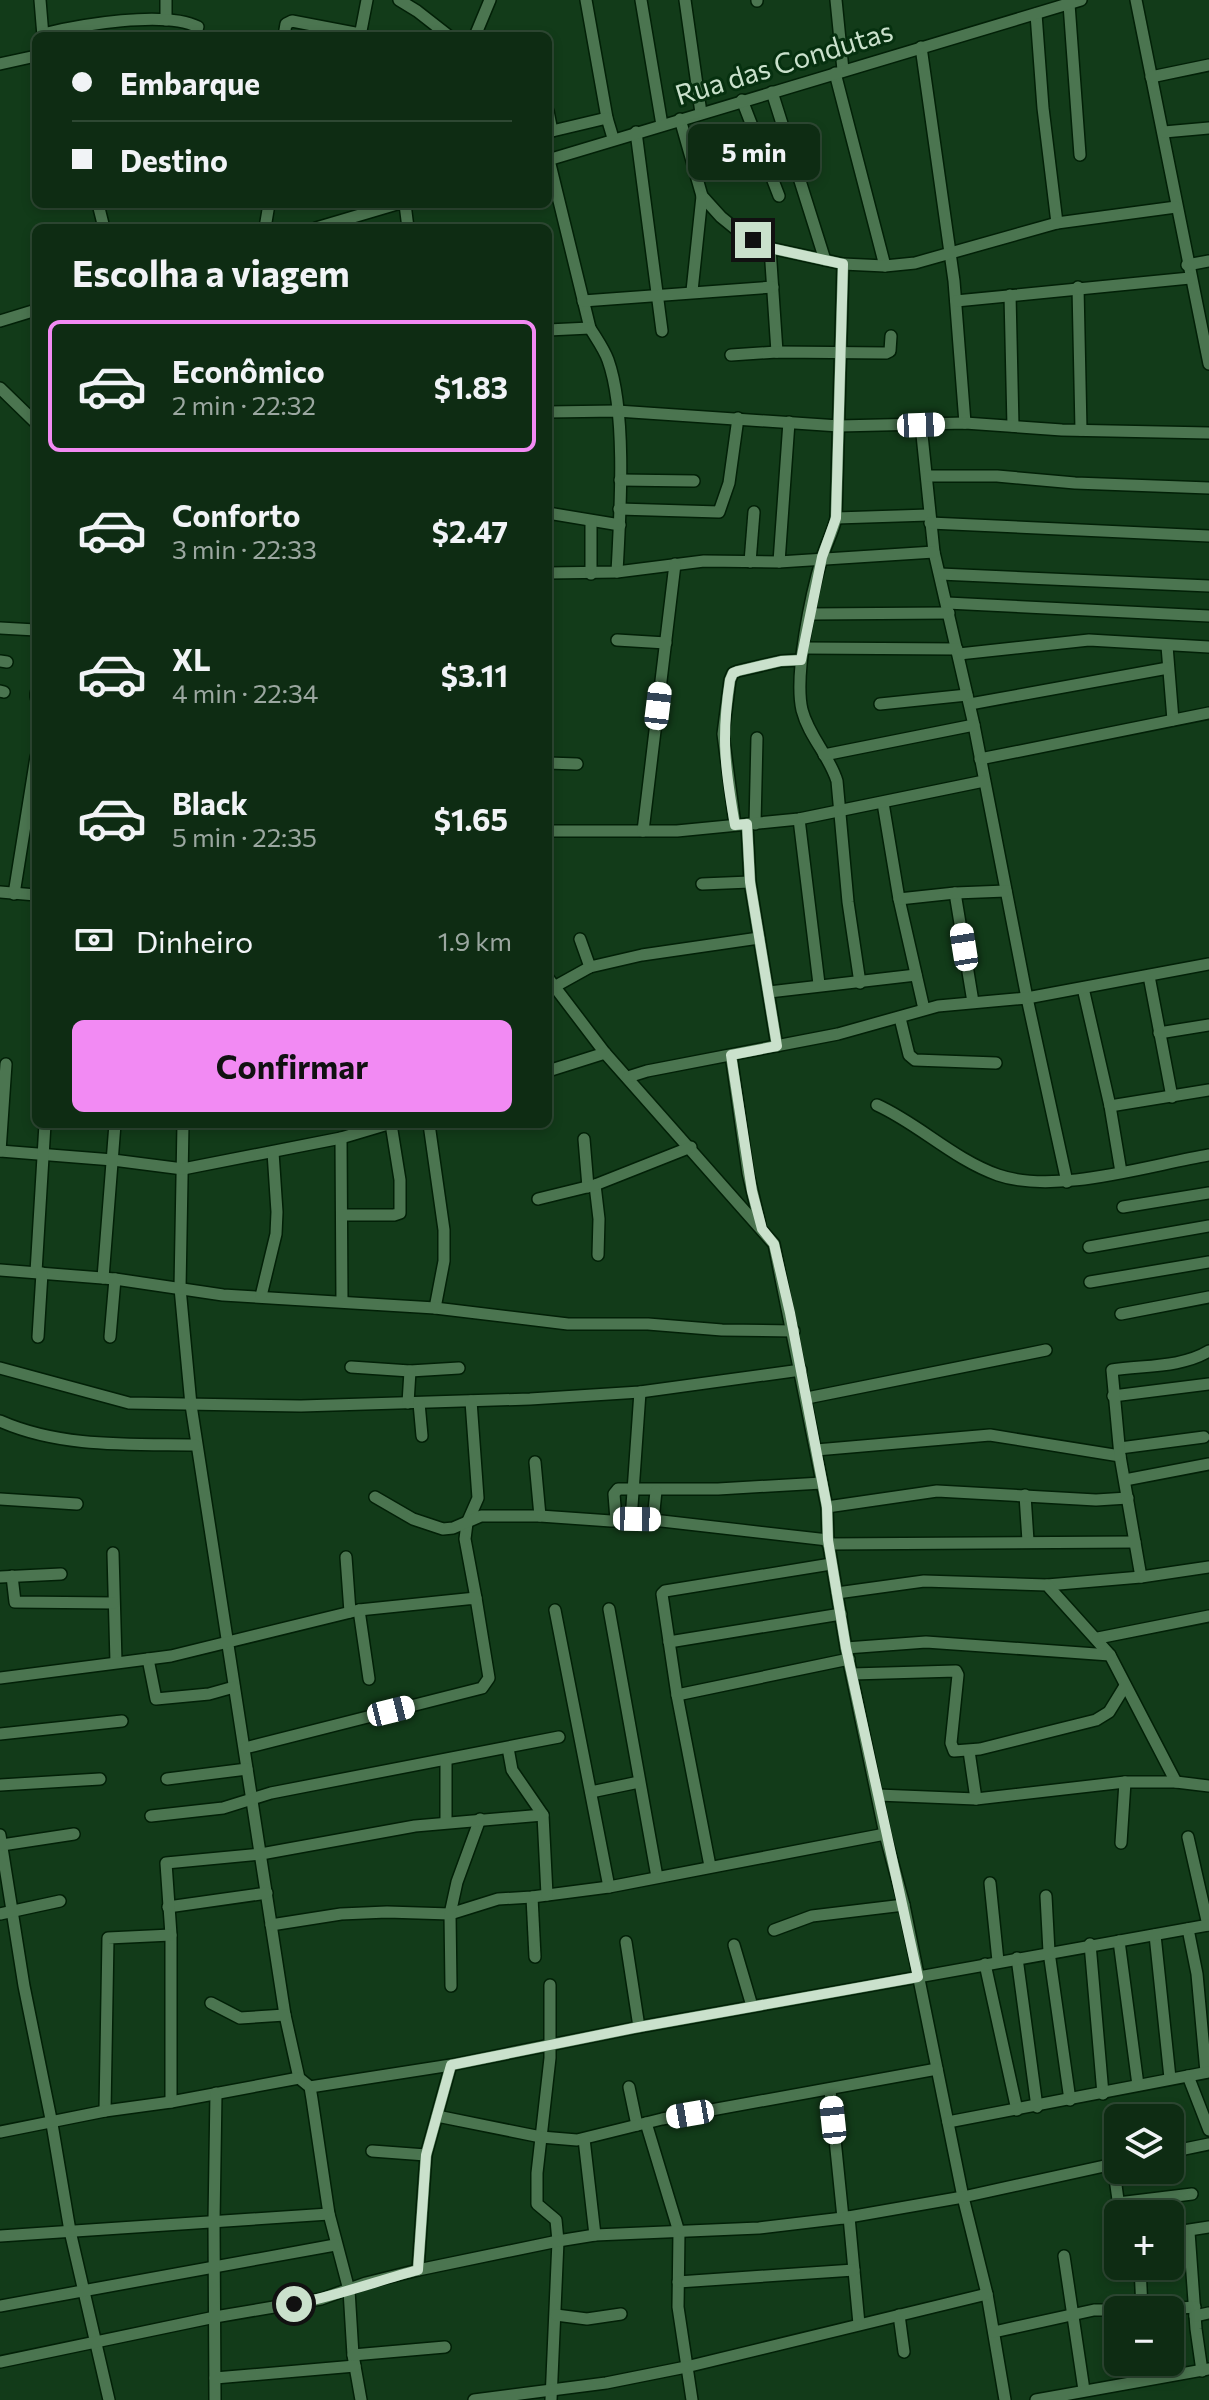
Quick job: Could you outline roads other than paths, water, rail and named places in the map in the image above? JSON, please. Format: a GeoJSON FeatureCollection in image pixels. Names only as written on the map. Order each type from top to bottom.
{"type":"FeatureCollection","features":[{"type":"Feature","properties":{"kind":"street"},"geometry":{"type":"LineString","coordinates":[[40,0],[43,32]]}},
{"type":"Feature","properties":{"kind":"street"},"geometry":{"type":"LineString","coordinates":[[166,0],[166,20]]}},
{"type":"Feature","properties":{"kind":"street"},"geometry":{"type":"LineString","coordinates":[[361,32],[367,0]]}},
{"type":"Feature","properties":{"kind":"street"},"geometry":{"type":"LineString","coordinates":[[399,0],[444,32]]}},
{"type":"Feature","properties":{"kind":"street"},"geometry":{"type":"LineString","coordinates":[[477,32],[490,0]]}},
{"type":"Feature","properties":{"kind":"street"},"geometry":{"type":"LineString","coordinates":[[586,0],[613,138]]}},
{"type":"Feature","properties":{"kind":"street"},"geometry":{"type":"LineString","coordinates":[[641,0],[662,125]]}},
{"type":"Feature","properties":{"kind":"street"},"geometry":{"type":"LineString","coordinates":[[685,0],[701,113]]}},
{"type":"Feature","properties":{"kind":"street"},"geometry":{"type":"LineString","coordinates":[[836,0],[839,72],[885,266]]}},
{"type":"Feature","properties":{"kind":"street"},"geometry":{"type":"LineString","coordinates":[[1136,0],[1164,132],[1187,265],[1204,318],[1209,364]]}},
{"type":"Feature","properties":{"kind":"street"},"geometry":{"type":"LineString","coordinates":[[1075,2],[1080,155]]}},
{"type":"Feature","properties":{"kind":"street","name":"Rua das Condutas"},"geometry":{"type":"LineString","coordinates":[[552,159],[1075,2]]}},
{"type":"Feature","properties":{"kind":"street"},"geometry":{"type":"LineString","coordinates":[[1036,14],[1043,108],[1057,223]]}},
{"type":"Feature","properties":{"kind":"street"},"geometry":{"type":"LineString","coordinates":[[54,32],[166,20],[191,23],[198,27]]}},
{"type":"Feature","properties":{"kind":"street"},"geometry":{"type":"LineString","coordinates":[[285,32],[286,24],[292,21],[345,32]]}},
{"type":"Feature","properties":{"kind":"street"},"geometry":{"type":"LineString","coordinates":[[921,47],[956,301],[965,423]]}},
{"type":"Feature","properties":{"kind":"street"},"geometry":{"type":"LineString","coordinates":[[0,64],[32,57]]}},
{"type":"Feature","properties":{"kind":"street"},"geometry":{"type":"LineString","coordinates":[[1151,77],[1209,65]]}},
{"type":"Feature","properties":{"kind":"street"},"geometry":{"type":"LineString","coordinates":[[772,92],[825,260]]}},
{"type":"Feature","properties":{"kind":"street"},"geometry":{"type":"LineString","coordinates":[[742,100],[779,196]]}},
{"type":"Feature","properties":{"kind":"street"},"geometry":{"type":"LineString","coordinates":[[552,131],[607,118]]}},
{"type":"Feature","properties":{"kind":"street"},"geometry":{"type":"LineString","coordinates":[[680,119],[702,196],[692,291]]}},
{"type":"Feature","properties":{"kind":"street"},"geometry":{"type":"LineString","coordinates":[[1164,132],[1209,128]]}},
{"type":"Feature","properties":{"kind":"street"},"geometry":{"type":"LineString","coordinates":[[636,132],[662,331]]}},
{"type":"Feature","properties":{"kind":"street"},"geometry":{"type":"LineString","coordinates":[[552,176],[590,328],[609,362],[617,411],[620,480],[617,572]]}},
{"type":"Feature","properties":{"kind":"street"},"geometry":{"type":"LineString","coordinates":[[702,196],[737,230],[770,248],[843,264],[885,266],[950,255],[1057,223],[1176,207]]}},
{"type":"Feature","properties":{"kind":"street"},"geometry":{"type":"LineString","coordinates":[[325,224],[360,209]]}},
{"type":"Feature","properties":{"kind":"street"},"geometry":{"type":"LineString","coordinates":[[770,248],[777,352]]}},
{"type":"Feature","properties":{"kind":"street"},"geometry":{"type":"LineString","coordinates":[[1187,265],[1209,261]]}},
{"type":"Feature","properties":{"kind":"street"},"geometry":{"type":"LineString","coordinates":[[843,264],[836,518],[822,557],[799,686],[808,730],[833,767],[837,781],[848,902],[860,983]]}},
{"type":"Feature","properties":{"kind":"street"},"geometry":{"type":"LineString","coordinates":[[956,301],[1190,278]]}},
{"type":"Feature","properties":{"kind":"street"},"geometry":{"type":"LineString","coordinates":[[583,301],[773,287]]}},
{"type":"Feature","properties":{"kind":"street"},"geometry":{"type":"LineString","coordinates":[[1078,287],[1081,430]]}},
{"type":"Feature","properties":{"kind":"street"},"geometry":{"type":"LineString","coordinates":[[1010,295],[1013,426]]}},
{"type":"Feature","properties":{"kind":"street"},"geometry":{"type":"LineString","coordinates":[[0,321],[32,311]]}},
{"type":"Feature","properties":{"kind":"street"},"geometry":{"type":"LineString","coordinates":[[552,330],[590,328]]}},
{"type":"Feature","properties":{"kind":"street"},"geometry":{"type":"LineString","coordinates":[[731,355],[777,352],[889,353],[891,336]]}},
{"type":"Feature","properties":{"kind":"street"},"geometry":{"type":"LineString","coordinates":[[0,388],[32,419]]}},
{"type":"Feature","properties":{"kind":"street"},"geometry":{"type":"LineString","coordinates":[[0,409],[14,403]]}},
{"type":"Feature","properties":{"kind":"street"},"geometry":{"type":"LineString","coordinates":[[552,412],[617,411],[839,426],[965,423],[1209,433]]}},
{"type":"Feature","properties":{"kind":"street"},"geometry":{"type":"LineString","coordinates":[[619,509],[719,512],[729,483],[738,418]]}},
{"type":"Feature","properties":{"kind":"street"},"geometry":{"type":"LineString","coordinates":[[779,562],[789,422]]}},
{"type":"Feature","properties":{"kind":"street"},"geometry":{"type":"LineString","coordinates":[[921,425],[934,552],[974,725],[1027,998],[1067,1182]]}},
{"type":"Feature","properties":{"kind":"street"},"geometry":{"type":"LineString","coordinates":[[927,476],[997,476],[1075,483],[1209,488]]}},
{"type":"Feature","properties":{"kind":"street"},"geometry":{"type":"LineString","coordinates":[[620,480],[694,481]]}},
{"type":"Feature","properties":{"kind":"street"},"geometry":{"type":"LineString","coordinates":[[750,562],[754,512]]}},
{"type":"Feature","properties":{"kind":"street"},"geometry":{"type":"LineString","coordinates":[[552,514],[620,525]]}},
{"type":"Feature","properties":{"kind":"street"},"geometry":{"type":"LineString","coordinates":[[836,518],[930,519],[1209,536]]}},
{"type":"Feature","properties":{"kind":"street"},"geometry":{"type":"LineString","coordinates":[[591,521],[591,574]]}},
{"type":"Feature","properties":{"kind":"street"},"geometry":{"type":"LineString","coordinates":[[552,573],[617,572],[704,561],[779,562],[934,552]]}},
{"type":"Feature","properties":{"kind":"street"},"geometry":{"type":"LineString","coordinates":[[643,831],[675,564]]}},
{"type":"Feature","properties":{"kind":"street"},"geometry":{"type":"LineString","coordinates":[[940,574],[1209,586]]}},
{"type":"Feature","properties":{"kind":"street"},"geometry":{"type":"LineString","coordinates":[[810,614],[948,608],[1209,616]]}},
{"type":"Feature","properties":{"kind":"street"},"geometry":{"type":"LineString","coordinates":[[0,628],[32,630]]}},
{"type":"Feature","properties":{"kind":"street"},"geometry":{"type":"LineString","coordinates":[[617,640],[666,643]]}},
{"type":"Feature","properties":{"kind":"street"},"geometry":{"type":"LineString","coordinates":[[777,1046],[750,882],[746,824],[723,734],[733,673],[803,654],[958,652],[1089,640],[1209,647]]}},
{"type":"Feature","properties":{"kind":"street"},"geometry":{"type":"LineString","coordinates":[[1167,646],[1173,720]]}},
{"type":"Feature","properties":{"kind":"street"},"geometry":{"type":"LineString","coordinates":[[880,704],[968,699],[1168,668]]}},
{"type":"Feature","properties":{"kind":"street"},"geometry":{"type":"LineString","coordinates":[[980,759],[1209,713]]}},
{"type":"Feature","properties":{"kind":"street"},"geometry":{"type":"LineString","coordinates":[[824,755],[974,725]]}},
{"type":"Feature","properties":{"kind":"street"},"geometry":{"type":"LineString","coordinates":[[746,824],[757,738]]}},
{"type":"Feature","properties":{"kind":"street"},"geometry":{"type":"LineString","coordinates":[[552,763],[577,764]]}},
{"type":"Feature","properties":{"kind":"street"},"geometry":{"type":"LineString","coordinates":[[552,831],[643,831],[799,819],[984,781]]}},
{"type":"Feature","properties":{"kind":"street"},"geometry":{"type":"LineString","coordinates":[[14,894],[18,855],[32,786]]}},
{"type":"Feature","properties":{"kind":"street"},"geometry":{"type":"LineString","coordinates":[[883,803],[899,899],[924,1009]]}},
{"type":"Feature","properties":{"kind":"street"},"geometry":{"type":"LineString","coordinates":[[799,819],[819,984]]}},
{"type":"Feature","properties":{"kind":"street"},"geometry":{"type":"LineString","coordinates":[[702,884],[750,882]]}},
{"type":"Feature","properties":{"kind":"street"},"geometry":{"type":"LineString","coordinates":[[899,899],[1006,891]]}},
{"type":"Feature","properties":{"kind":"street"},"geometry":{"type":"LineString","coordinates":[[0,892],[32,895]]}},
{"type":"Feature","properties":{"kind":"street"},"geometry":{"type":"LineString","coordinates":[[955,893],[973,1002]]}},
{"type":"Feature","properties":{"kind":"street"},"geometry":{"type":"LineString","coordinates":[[759,938],[656,953],[590,967],[554,986],[605,1053],[774,1244],[794,1331],[827,1507],[828,1542],[847,1654],[885,1834],[904,1905],[963,2197],[987,2294],[1005,2400]]}},
{"type":"Feature","properties":{"kind":"street"},"geometry":{"type":"LineString","coordinates":[[580,939],[590,967]]}},
{"type":"Feature","properties":{"kind":"street"},"geometry":{"type":"LineString","coordinates":[[628,1077],[900,1018],[924,1009],[1027,998],[1209,964]]}},
{"type":"Feature","properties":{"kind":"street"},"geometry":{"type":"LineString","coordinates":[[769,992],[916,975]]}},
{"type":"Feature","properties":{"kind":"street"},"geometry":{"type":"LineString","coordinates":[[1149,976],[1172,1097]]}},
{"type":"Feature","properties":{"kind":"street"},"geometry":{"type":"LineString","coordinates":[[1083,988],[1110,1106],[1121,1172]]}},
{"type":"Feature","properties":{"kind":"street"},"geometry":{"type":"LineString","coordinates":[[900,1018],[909,1055],[915,1060],[996,1063]]}},
{"type":"Feature","properties":{"kind":"street"},"geometry":{"type":"LineString","coordinates":[[1159,1033],[1209,1025]]}},
{"type":"Feature","properties":{"kind":"street"},"geometry":{"type":"LineString","coordinates":[[552,1070],[605,1053]]}},
{"type":"Feature","properties":{"kind":"street"},"geometry":{"type":"LineString","coordinates":[[731,1055],[748,1173],[762,1229]]}},
{"type":"Feature","properties":{"kind":"street"},"geometry":{"type":"LineString","coordinates":[[6,1064],[0,1151],[183,1169],[341,1138],[376,1128]]}},
{"type":"Feature","properties":{"kind":"street"},"geometry":{"type":"LineString","coordinates":[[1110,1106],[1209,1090]]}},
{"type":"Feature","properties":{"kind":"street"},"geometry":{"type":"LineString","coordinates":[[877,1105],[899,1115],[946,1148],[999,1175],[1025,1180],[1067,1182],[1209,1155]]}},
{"type":"Feature","properties":{"kind":"street"},"geometry":{"type":"LineString","coordinates":[[38,1337],[45,1128]]}},
{"type":"Feature","properties":{"kind":"street"},"geometry":{"type":"LineString","coordinates":[[110,1337],[115,1128]]}},
{"type":"Feature","properties":{"kind":"street"},"geometry":{"type":"LineString","coordinates":[[183,1128],[180,1288],[195,1445],[285,2015],[299,2078],[310,2087],[329,2214],[349,2290],[354,2360],[361,2400]]}},
{"type":"Feature","properties":{"kind":"street"},"geometry":{"type":"LineString","coordinates":[[342,1215],[399,1215],[400,1180],[391,1128]]}},
{"type":"Feature","properties":{"kind":"street"},"geometry":{"type":"LineString","coordinates":[[430,1128],[444,1230],[444,1261],[435,1308]]}},
{"type":"Feature","properties":{"kind":"street"},"geometry":{"type":"LineString","coordinates":[[341,1138],[342,1301]]}},
{"type":"Feature","properties":{"kind":"street"},"geometry":{"type":"LineString","coordinates":[[584,1139],[599,1219],[598,1255]]}},
{"type":"Feature","properties":{"kind":"street"},"geometry":{"type":"LineString","coordinates":[[538,1199],[592,1186],[691,1147]]}},
{"type":"Feature","properties":{"kind":"street"},"geometry":{"type":"LineString","coordinates":[[261,1296],[276,1234],[273,1152]]}},
{"type":"Feature","properties":{"kind":"street"},"geometry":{"type":"LineString","coordinates":[[1123,1207],[1209,1193]]}},
{"type":"Feature","properties":{"kind":"street"},"geometry":{"type":"LineString","coordinates":[[1089,1247],[1209,1226]]}},
{"type":"Feature","properties":{"kind":"street"},"geometry":{"type":"LineString","coordinates":[[1090,1282],[1209,1262]]}},
{"type":"Feature","properties":{"kind":"street"},"geometry":{"type":"LineString","coordinates":[[0,1270],[109,1278],[223,1295],[435,1308],[568,1324],[648,1324],[722,1330],[794,1331]]}},
{"type":"Feature","properties":{"kind":"street"},"geometry":{"type":"LineString","coordinates":[[1121,1314],[1209,1297]]}},
{"type":"Feature","properties":{"kind":"street"},"geometry":{"type":"LineString","coordinates":[[807,1398],[1046,1350]]}},
{"type":"Feature","properties":{"kind":"street"},"geometry":{"type":"LineString","coordinates":[[1141,1577],[1120,1452],[1112,1370],[1170,1363],[1198,1357],[1209,1351]]}},
{"type":"Feature","properties":{"kind":"street"},"geometry":{"type":"LineString","coordinates":[[351,1367],[410,1371],[459,1368]]}},
{"type":"Feature","properties":{"kind":"street"},"geometry":{"type":"LineString","coordinates":[[0,1368],[129,1403],[191,1405],[414,1403],[640,1392],[801,1370]]}},
{"type":"Feature","properties":{"kind":"street"},"geometry":{"type":"LineString","coordinates":[[410,1371],[422,1436]]}},
{"type":"Feature","properties":{"kind":"street"},"geometry":{"type":"LineString","coordinates":[[1113,1396],[1209,1384]]}},
{"type":"Feature","properties":{"kind":"street"},"geometry":{"type":"LineString","coordinates":[[631,1520],[640,1392]]}},
{"type":"Feature","properties":{"kind":"street"},"geometry":{"type":"LineString","coordinates":[[245,1748],[482,1688],[489,1678],[466,1548],[467,1523],[478,1498],[471,1401]]}},
{"type":"Feature","properties":{"kind":"street"},"geometry":{"type":"LineString","coordinates":[[0,1421],[37,1435],[82,1441],[195,1445]]}},
{"type":"Feature","properties":{"kind":"street"},"geometry":{"type":"LineString","coordinates":[[816,1450],[990,1435],[1120,1452],[1204,1437]]}},
{"type":"Feature","properties":{"kind":"street"},"geometry":{"type":"LineString","coordinates":[[535,1462],[540,1516]]}},
{"type":"Feature","properties":{"kind":"street"},"geometry":{"type":"LineString","coordinates":[[1125,1480],[1209,1464]]}},
{"type":"Feature","properties":{"kind":"street"},"geometry":{"type":"LineString","coordinates":[[616,1520],[616,1491],[822,1483]]}},
{"type":"Feature","properties":{"kind":"street"},"geometry":{"type":"LineString","coordinates":[[653,1520],[656,1491]]}},
{"type":"Feature","properties":{"kind":"street"},"geometry":{"type":"LineString","coordinates":[[827,1507],[937,1491],[1096,1500],[1128,1498]]}},
{"type":"Feature","properties":{"kind":"street"},"geometry":{"type":"LineString","coordinates":[[1025,1495],[1028,1541]]}},
{"type":"Feature","properties":{"kind":"street"},"geometry":{"type":"LineString","coordinates":[[375,1497],[430,1526],[453,1528],[481,1516],[540,1516],[653,1520],[828,1542],[1135,1542]]}},
{"type":"Feature","properties":{"kind":"street"},"geometry":{"type":"LineString","coordinates":[[0,1499],[77,1504]]}},
{"type":"Feature","properties":{"kind":"street"},"geometry":{"type":"LineString","coordinates":[[113,1553],[116,1662]]}},
{"type":"Feature","properties":{"kind":"street"},"geometry":{"type":"LineString","coordinates":[[346,1557],[369,1679]]}},
{"type":"Feature","properties":{"kind":"street"},"geometry":{"type":"LineString","coordinates":[[710,1866],[677,1695],[662,1599],[665,1591],[831,1564]]}},
{"type":"Feature","properties":{"kind":"street"},"geometry":{"type":"LineString","coordinates":[[837,1593],[924,1581],[1047,1585],[1141,1577],[1209,1567]]}},
{"type":"Feature","properties":{"kind":"street"},"geometry":{"type":"LineString","coordinates":[[61,1574],[6,1576],[15,1602],[113,1603]]}},
{"type":"Feature","properties":{"kind":"street"},"geometry":{"type":"LineString","coordinates":[[1047,1585],[1098,1638],[1110,1655],[1146,1719],[1176,1782]]}},
{"type":"Feature","properties":{"kind":"street"},"geometry":{"type":"LineString","coordinates":[[0,1678],[148,1659],[226,1645],[355,1611],[476,1598]]}},
{"type":"Feature","properties":{"kind":"street"},"geometry":{"type":"LineString","coordinates":[[609,1609],[657,1877]]}},
{"type":"Feature","properties":{"kind":"street"},"geometry":{"type":"LineString","coordinates":[[555,1610],[609,1887]]}},
{"type":"Feature","properties":{"kind":"street"},"geometry":{"type":"LineString","coordinates":[[669,1642],[841,1614]]}},
{"type":"Feature","properties":{"kind":"street"},"geometry":{"type":"LineString","coordinates":[[1098,1638],[1209,1616]]}},
{"type":"Feature","properties":{"kind":"street"},"geometry":{"type":"LineString","coordinates":[[677,1695],[847,1654],[926,1642],[1110,1655]]}},
{"type":"Feature","properties":{"kind":"street"},"geometry":{"type":"LineString","coordinates":[[148,1659],[156,1699],[209,1694],[234,1687]]}},
{"type":"Feature","properties":{"kind":"street"},"geometry":{"type":"LineString","coordinates":[[852,1674],[956,1671],[952,1748],[969,1751],[1096,1720],[1109,1712],[1125,1686]]}},
{"type":"Feature","properties":{"kind":"street"},"geometry":{"type":"LineString","coordinates":[[0,1734],[122,1721]]}},
{"type":"Feature","properties":{"kind":"street"},"geometry":{"type":"LineString","coordinates":[[151,1816],[223,1808],[271,1793],[559,1737]]}},
{"type":"Feature","properties":{"kind":"street"},"geometry":{"type":"LineString","coordinates":[[508,1748],[512,1770],[543,1815],[547,1895]]}},
{"type":"Feature","properties":{"kind":"street"},"geometry":{"type":"LineString","coordinates":[[969,1751],[976,1799]]}},
{"type":"Feature","properties":{"kind":"street"},"geometry":{"type":"LineString","coordinates":[[446,1760],[446,1822]]}},
{"type":"Feature","properties":{"kind":"street"},"geometry":{"type":"LineString","coordinates":[[167,1779],[247,1769]]}},
{"type":"Feature","properties":{"kind":"street"},"geometry":{"type":"LineString","coordinates":[[0,1785],[100,1779]]}},
{"type":"Feature","properties":{"kind":"street"},"geometry":{"type":"LineString","coordinates":[[591,1792],[639,1782]]}},
{"type":"Feature","properties":{"kind":"street"},"geometry":{"type":"LineString","coordinates":[[878,1795],[976,1799],[1125,1782],[1176,1782],[1209,1787]]}},
{"type":"Feature","properties":{"kind":"street"},"geometry":{"type":"LineString","coordinates":[[1121,1843],[1125,1782]]}},
{"type":"Feature","properties":{"kind":"street"},"geometry":{"type":"LineString","coordinates":[[171,2102],[171,1935],[166,1863],[261,1854],[446,1822],[543,1815]]}},
{"type":"Feature","properties":{"kind":"street"},"geometry":{"type":"LineString","coordinates":[[451,1986],[450,1914],[457,1882],[480,1819]]}},
{"type":"Feature","properties":{"kind":"street"},"geometry":{"type":"LineString","coordinates":[[74,1834],[1,1840],[6,1913],[52,2124],[70,2231],[109,2400]]}},
{"type":"Feature","properties":{"kind":"street"},"geometry":{"type":"LineString","coordinates":[[271,1925],[341,1914],[450,1914],[498,1899],[609,1887],[885,1834]]}},
{"type":"Feature","properties":{"kind":"street"},"geometry":{"type":"LineString","coordinates":[[310,2087],[451,2065],[752,2006],[1208,1925],[1188,1837]]}},
{"type":"Feature","properties":{"kind":"street"},"geometry":{"type":"LineString","coordinates":[[990,1883],[998,1961]]}},
{"type":"Feature","properties":{"kind":"street"},"geometry":{"type":"LineString","coordinates":[[168,1907],[267,1893]]}},
{"type":"Feature","properties":{"kind":"street"},"geometry":{"type":"LineString","coordinates":[[1046,1896],[1049,1952],[1070,2100]]}},
{"type":"Feature","properties":{"kind":"street"},"geometry":{"type":"LineString","coordinates":[[532,1897],[535,1957]]}},
{"type":"Feature","properties":{"kind":"street"},"geometry":{"type":"LineString","coordinates":[[6,1913],[60,1901]]}},
{"type":"Feature","properties":{"kind":"street"},"geometry":{"type":"LineString","coordinates":[[774,1930],[812,1916],[904,1905]]}},
{"type":"Feature","properties":{"kind":"street"},"geometry":{"type":"LineString","coordinates":[[948,2122],[1208,2072],[1197,1974],[1188,1929]]}},
{"type":"Feature","properties":{"kind":"street"},"geometry":{"type":"LineString","coordinates":[[105,2111],[108,1938],[171,1935]]}},
{"type":"Feature","properties":{"kind":"street"},"geometry":{"type":"LineString","coordinates":[[1155,1935],[1170,2078]]}},
{"type":"Feature","properties":{"kind":"street"},"geometry":{"type":"LineString","coordinates":[[1119,1941],[1138,2085]]}},
{"type":"Feature","properties":{"kind":"street"},"geometry":{"type":"LineString","coordinates":[[626,1942],[639,2027]]}},
{"type":"Feature","properties":{"kind":"street"},"geometry":{"type":"LineString","coordinates":[[1090,1944],[1103,2094]]}},
{"type":"Feature","properties":{"kind":"street"},"geometry":{"type":"LineString","coordinates":[[734,1945],[752,2006]]}},
{"type":"Feature","properties":{"kind":"street"},"geometry":{"type":"LineString","coordinates":[[1017,1958],[1037,2107]]}},
{"type":"Feature","properties":{"kind":"street"},"geometry":{"type":"LineString","coordinates":[[985,1964],[1017,2110]]}},
{"type":"Feature","properties":{"kind":"street"},"geometry":{"type":"LineString","coordinates":[[550,1985],[551,2044],[537,2173],[537,2204],[556,2220],[558,2241],[551,2395]]}},
{"type":"Feature","properties":{"kind":"street"},"geometry":{"type":"LineString","coordinates":[[211,2003],[240,2018],[285,2015]]}},
{"type":"Feature","properties":{"kind":"street"},"geometry":{"type":"LineString","coordinates":[[418,2270],[426,2155],[451,2065]]}},
{"type":"Feature","properties":{"kind":"street"},"geometry":{"type":"LineString","coordinates":[[437,2116],[541,2137],[584,2139],[642,2124],[937,2069]]}},
{"type":"Feature","properties":{"kind":"street"},"geometry":{"type":"LineString","coordinates":[[1188,2076],[1209,2130]]}},
{"type":"Feature","properties":{"kind":"street"},"geometry":{"type":"LineString","coordinates":[[0,2132],[299,2078]]}},
{"type":"Feature","properties":{"kind":"street"},"geometry":{"type":"LineString","coordinates":[[629,2087],[679,2232],[678,2307],[692,2400]]}},
{"type":"Feature","properties":{"kind":"street"},"geometry":{"type":"LineString","coordinates":[[830,2090],[859,2324]]}},
{"type":"Feature","properties":{"kind":"street"},"geometry":{"type":"LineString","coordinates":[[215,2400],[216,2093]]}},
{"type":"Feature","properties":{"kind":"street"},"geometry":{"type":"LineString","coordinates":[[584,2139],[595,2235]]}},
{"type":"Feature","properties":{"kind":"street"},"geometry":{"type":"LineString","coordinates":[[1184,2149],[1209,2144]]}},
{"type":"Feature","properties":{"kind":"street"},"geometry":{"type":"LineString","coordinates":[[372,2151],[426,2155]]}},
{"type":"Feature","properties":{"kind":"street"},"geometry":{"type":"LineString","coordinates":[[0,2362],[215,2317],[321,2299],[418,2270],[558,2241],[595,2235],[759,2228],[846,2218],[1104,2167]]}},
{"type":"Feature","properties":{"kind":"street"},"geometry":{"type":"LineString","coordinates":[[1163,2200],[1192,2194]]}},
{"type":"Feature","properties":{"kind":"street"},"geometry":{"type":"LineString","coordinates":[[0,2236],[329,2214]]}},
{"type":"Feature","properties":{"kind":"street"},"geometry":{"type":"LineString","coordinates":[[1184,2232],[1209,2227]]}},
{"type":"Feature","properties":{"kind":"street"},"geometry":{"type":"LineString","coordinates":[[1036,2400],[1205,2370],[1195,2312],[1189,2232]]}},
{"type":"Feature","properties":{"kind":"street"},"geometry":{"type":"LineString","coordinates":[[0,2306],[335,2245]]}},
{"type":"Feature","properties":{"kind":"street"},"geometry":{"type":"LineString","coordinates":[[1064,2256],[1084,2390]]}},
{"type":"Feature","properties":{"kind":"street"},"geometry":{"type":"LineString","coordinates":[[678,2282],[854,2270]]}},
{"type":"Feature","properties":{"kind":"street"},"geometry":{"type":"LineString","coordinates":[[474,2400],[551,2395],[686,2367],[987,2294]]}},
{"type":"Feature","properties":{"kind":"street"},"geometry":{"type":"LineString","coordinates":[[994,2332],[1104,2309]]}},
{"type":"Feature","properties":{"kind":"street"},"geometry":{"type":"LineString","coordinates":[[1184,2312],[1209,2313]]}},
{"type":"Feature","properties":{"kind":"street"},"geometry":{"type":"LineString","coordinates":[[556,2315],[587,2319],[621,2314]]}},
{"type":"Feature","properties":{"kind":"street"},"geometry":{"type":"LineString","coordinates":[[899,2315],[904,2352]]}},
{"type":"Feature","properties":{"kind":"street"},"geometry":{"type":"LineString","coordinates":[[215,2378],[445,2347]]}}]}
